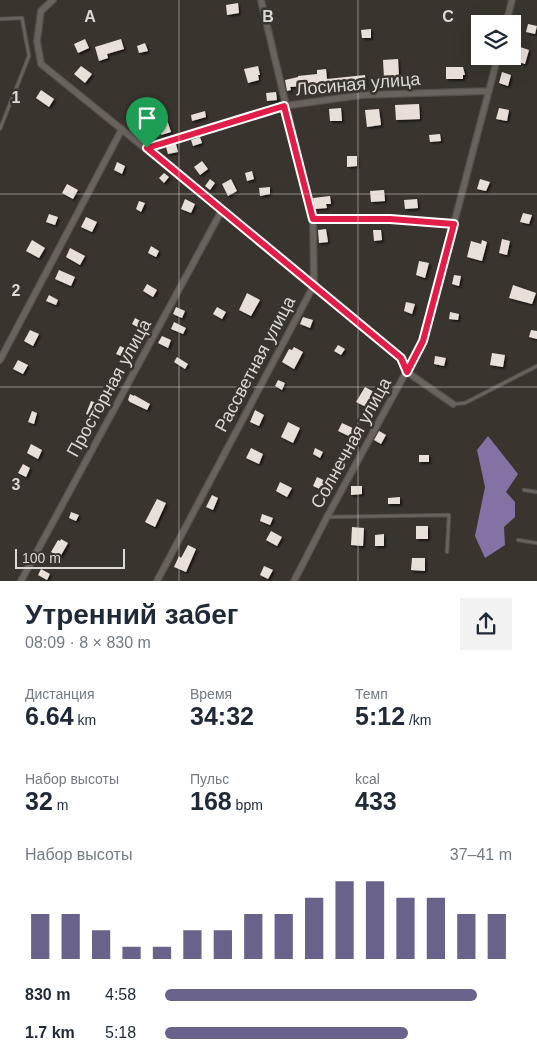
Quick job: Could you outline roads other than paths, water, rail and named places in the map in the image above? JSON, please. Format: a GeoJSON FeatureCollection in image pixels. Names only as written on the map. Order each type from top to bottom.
{"type":"FeatureCollection","features":[{"type":"Feature","properties":{"kind":"street"},"geometry":{"type":"LineString","coordinates":[[53,0],[41,11],[37,41],[42,64],[314,285]]}},
{"type":"Feature","properties":{"kind":"street","name":"Рассветная улица"},"geometry":{"type":"LineString","coordinates":[[157,581],[314,285],[313,219],[284,106],[261,0]]}},
{"type":"Feature","properties":{"kind":"street"},"geometry":{"type":"LineString","coordinates":[[508,15],[512,0]]}},
{"type":"Feature","properties":{"kind":"street","name":"Солнечная улица"},"geometry":{"type":"LineString","coordinates":[[294,581],[423,341],[496,65]]}},
{"type":"Feature","properties":{"kind":"street","name":"Лосиная улица"},"geometry":{"type":"LineString","coordinates":[[147,148],[284,106],[362,95],[489,91]]}},
{"type":"Feature","properties":{"kind":"street"},"geometry":{"type":"LineString","coordinates":[[0,360],[122,129]]}},
{"type":"Feature","properties":{"kind":"street","name":"Просторная улица"},"geometry":{"type":"LineString","coordinates":[[21,581],[222,210]]}},
{"type":"Feature","properties":{"kind":"street"},"geometry":{"type":"LineString","coordinates":[[313,219],[390,219],[454,224]]}},
{"type":"Feature","properties":{"kind":"street"},"geometry":{"type":"LineString","coordinates":[[407,372],[453,404]]}},
{"type":"Feature","properties":{"kind":"lane"},"geometry":{"type":"LineString","coordinates":[[0,19],[22,18],[29,56],[0,129]]}},
{"type":"Feature","properties":{"kind":"lane"},"geometry":{"type":"LineString","coordinates":[[314,285],[401,358],[407,372]]}},
{"type":"Feature","properties":{"kind":"lane"},"geometry":{"type":"LineString","coordinates":[[453,404],[465,403],[537,366]]}},
{"type":"Feature","properties":{"kind":"lane"},"geometry":{"type":"LineString","coordinates":[[524,490],[537,492]]}},
{"type":"Feature","properties":{"kind":"lane"},"geometry":{"type":"LineString","coordinates":[[327,517],[449,515],[447,552]]}},
{"type":"Feature","properties":{"kind":"lane"},"geometry":{"type":"LineString","coordinates":[[518,540],[537,543]]}}]}
